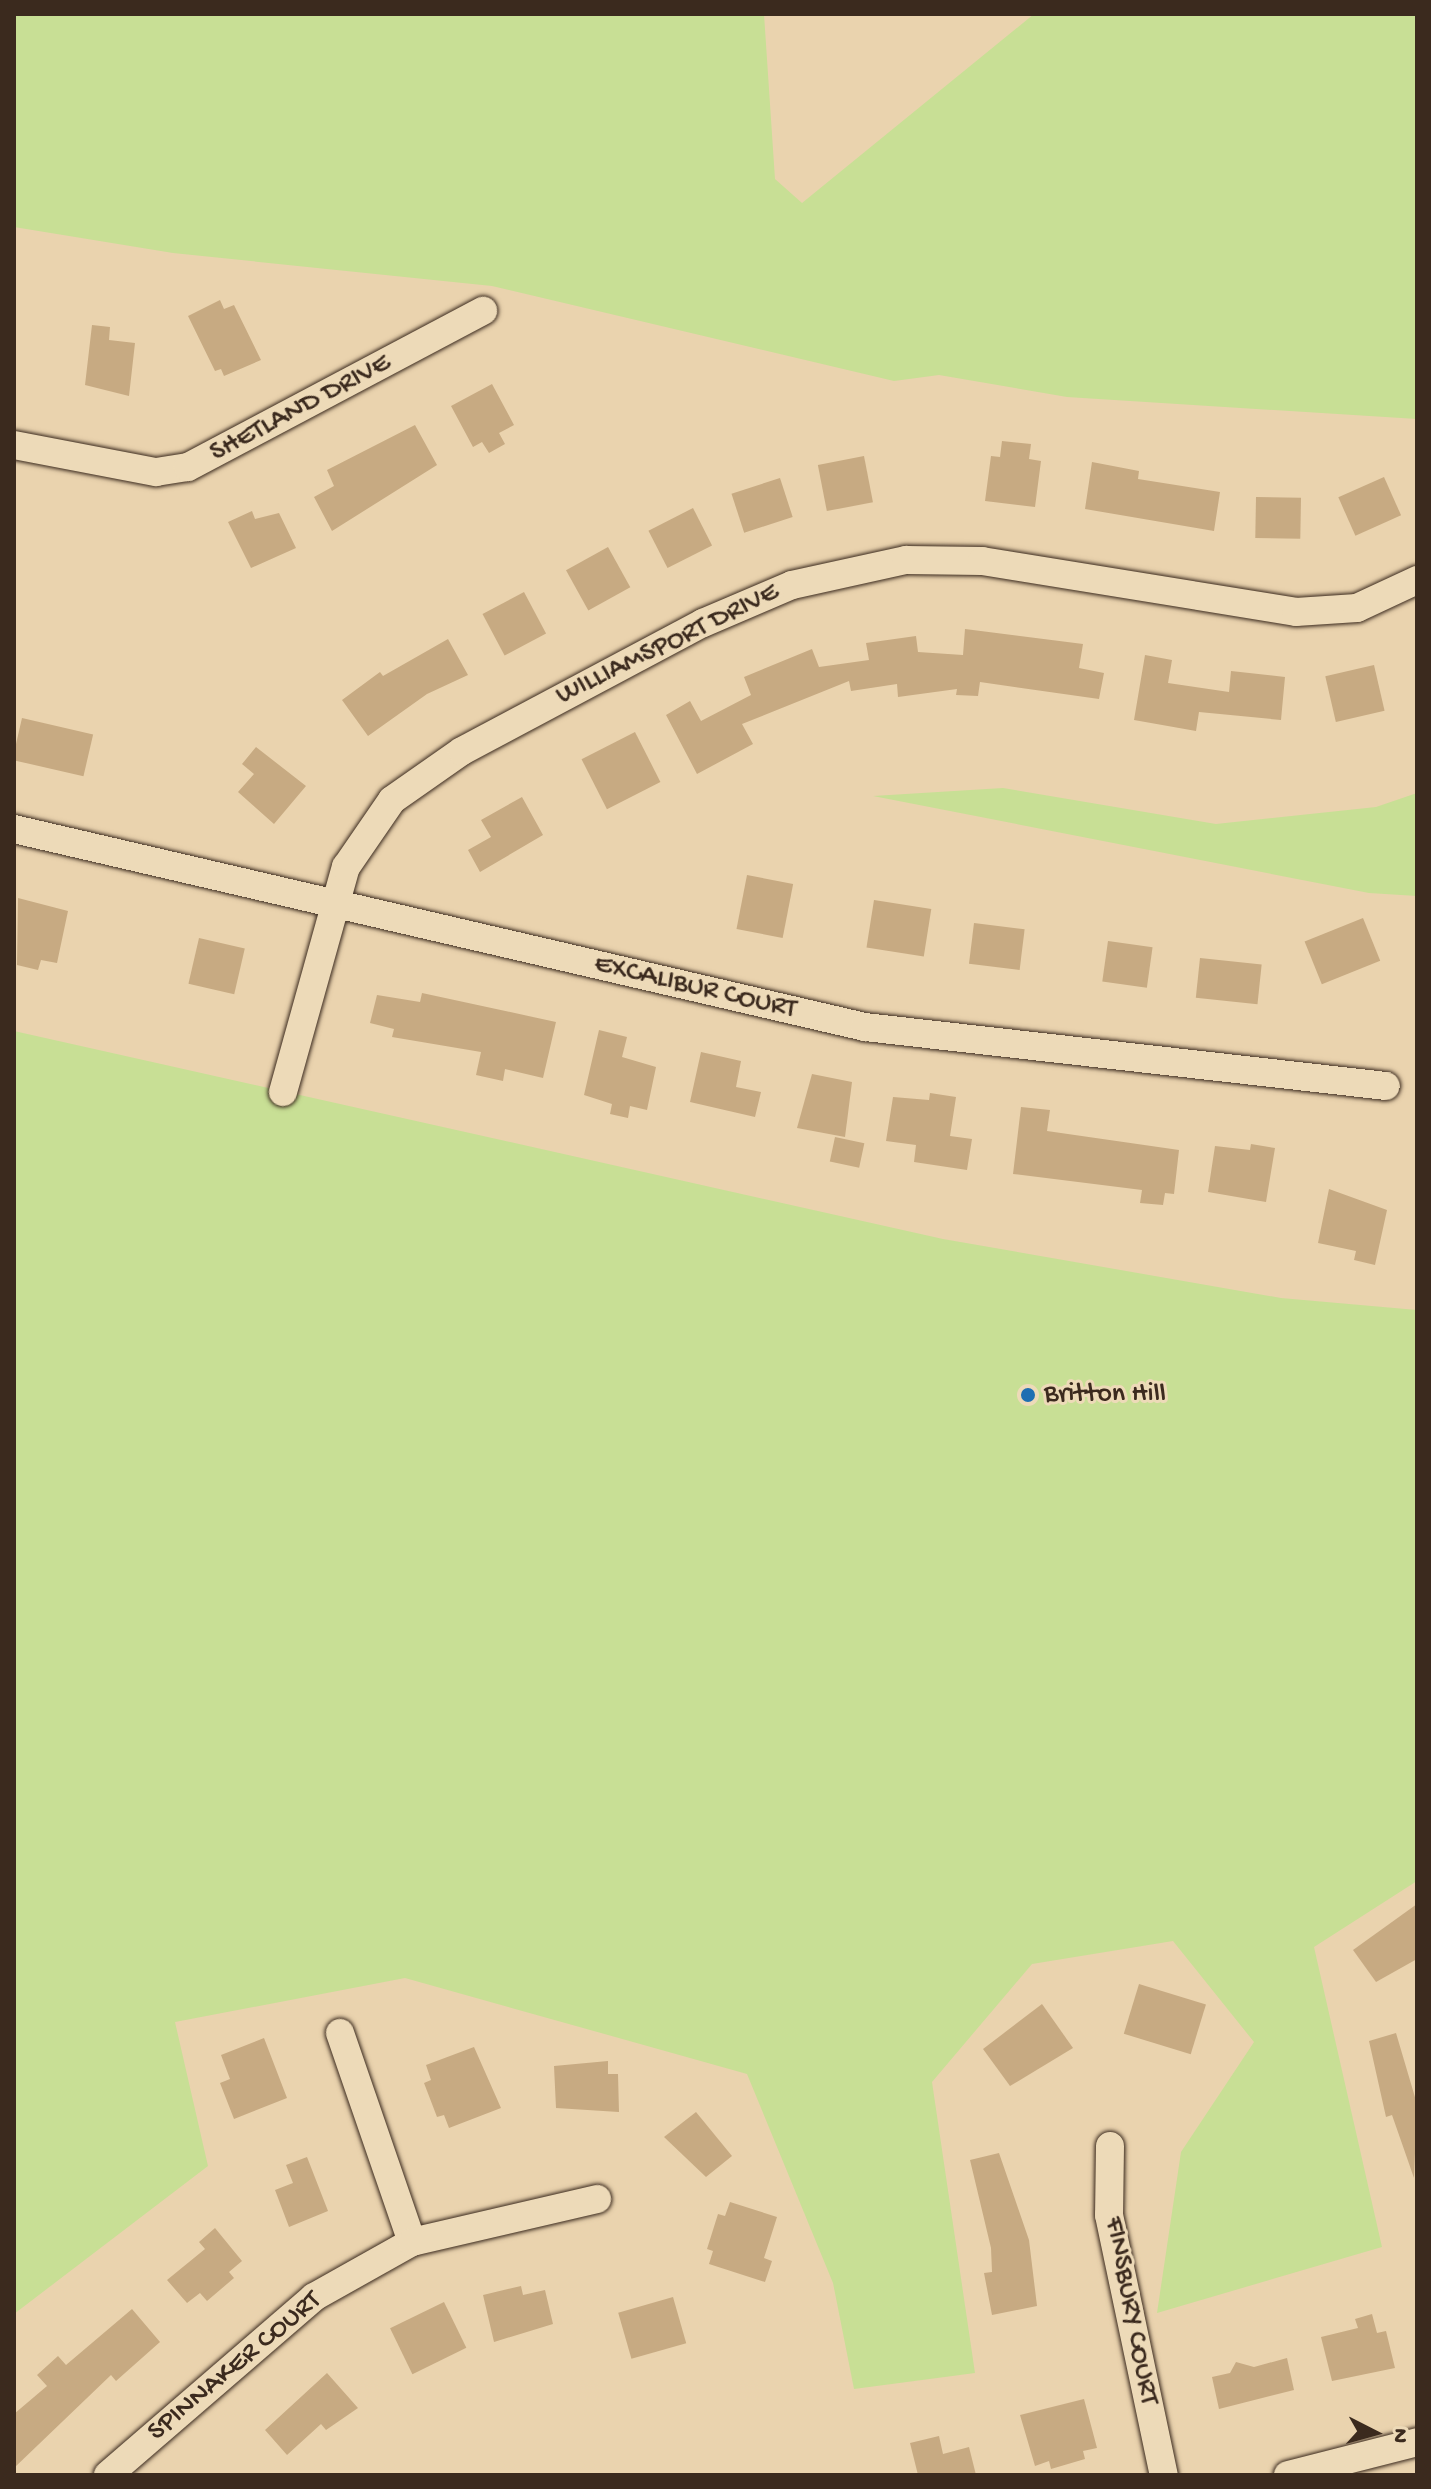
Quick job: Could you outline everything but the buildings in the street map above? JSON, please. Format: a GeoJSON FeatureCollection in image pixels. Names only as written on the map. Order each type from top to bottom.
{"type":"FeatureCollection","features":[{"type":"Feature","properties":{"kind":"street","name":"SHETLAND DRIVE"},"geometry":{"type":"LineString","coordinates":[[15,448],[156,472],[188,467],[483,311]]}},
{"type":"Feature","properties":{"kind":"street","name":"WILLIAMSPORT DRIVE"},"geometry":{"type":"LineString","coordinates":[[283,1092],[346,867],[392,800],[462,751],[703,623],[792,585],[906,560],[982,561],[1296,612],[1357,608],[1417,580]]}},
{"type":"Feature","properties":{"kind":"street","name":"EXCALIBUR COURT"},"geometry":{"type":"LineString","coordinates":[[14,829],[865,1027],[1386,1086]]}},
{"type":"Feature","properties":{"kind":"street"},"geometry":{"type":"LineString","coordinates":[[340,2033],[412,2242]]}},
{"type":"Feature","properties":{"kind":"street","name":"FINSBURY COURT"},"geometry":{"type":"LineString","coordinates":[[1110,2146],[1109,2215],[1164,2475]]}},
{"type":"Feature","properties":{"kind":"street","name":"SPINNAKER COURT"},"geometry":{"type":"LineString","coordinates":[[108,2475],[314,2297],[412,2242],[597,2199]]}},
{"type":"Feature","properties":{"kind":"street"},"geometry":{"type":"LineString","coordinates":[[1288,2475],[1417,2442]]}},
{"type":"Feature","properties":{"kind":"green space"},"geometry":{"type":"Polygon","coordinates":[[[14,14],[764,14],[775,179],[802,203],[1034,14],[1417,14],[1417,419],[1067,397],[939,375],[894,381],[492,286],[173,253],[14,227],[14,14]]]}},
{"type":"Feature","properties":{"kind":"green space"},"geometry":{"type":"Polygon","coordinates":[[[1003,788],[1216,824],[1376,807],[1417,793],[1417,896],[1369,893],[873,796],[1003,788]]]}},
{"type":"Feature","properties":{"kind":"green space"},"geometry":{"type":"Polygon","coordinates":[[[14,1031],[943,1239],[1281,1298],[1417,1310],[1417,1881],[1314,1947],[1382,2247],[1157,2313],[1181,2152],[1254,2042],[1173,1941],[1032,1964],[932,2082],[975,2373],[854,2389],[833,2283],[747,2074],[405,1978],[175,2022],[208,2166],[14,2314],[14,1031]]]}},
{"type":"Feature","properties":{"kind":"place","name":"Britton Hill"},"geometry":{"type":"Point","coordinates":[1028,1395]}}]}
